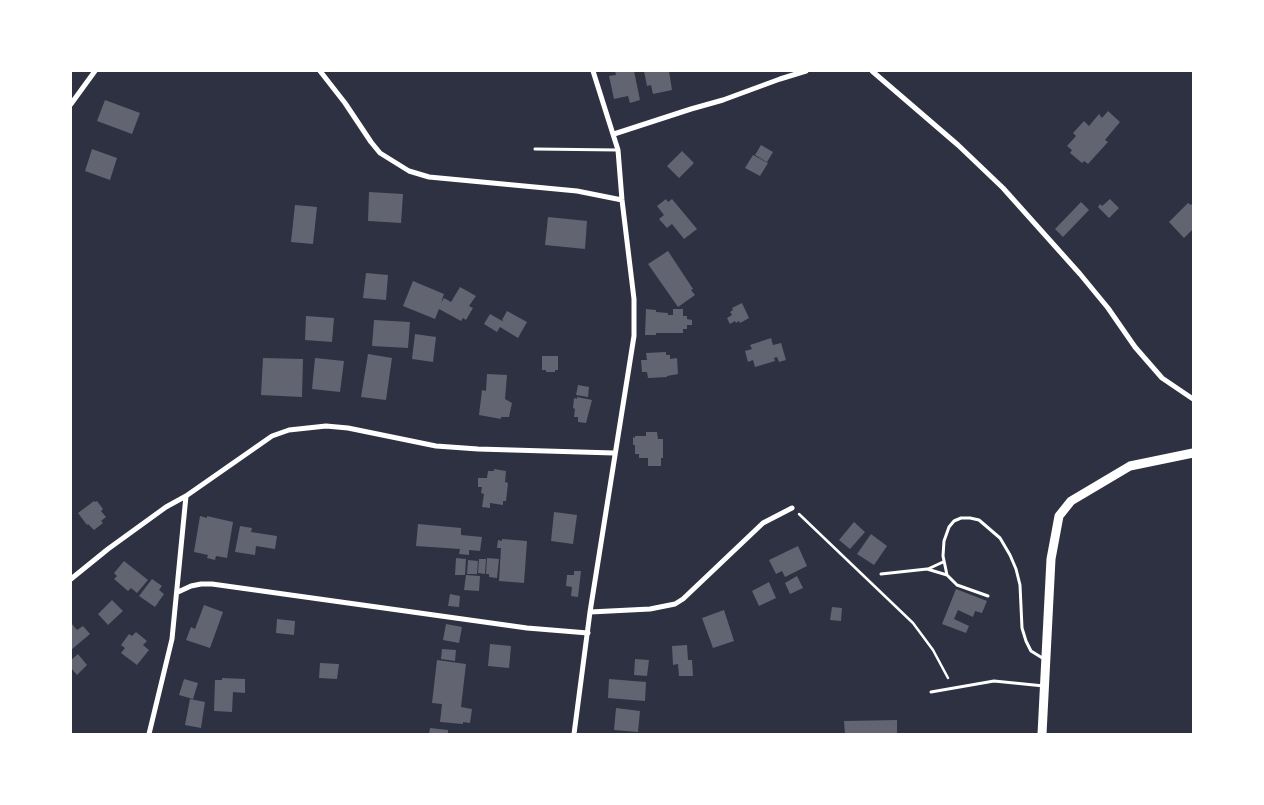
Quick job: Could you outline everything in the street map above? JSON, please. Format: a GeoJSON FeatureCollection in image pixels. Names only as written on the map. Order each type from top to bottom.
{"type":"FeatureCollection","features":[{"type":"Feature","properties":{"kind":"main road"},"geometry":{"type":"LineString","coordinates":[[1042,734],[1051,559],[1060,516],[1070,501],[1130,466],[1193,454]]}},
{"type":"Feature","properties":{"kind":"street"},"geometry":{"type":"LineString","coordinates":[[71,104],[95,71]]}},
{"type":"Feature","properties":{"kind":"street"},"geometry":{"type":"LineString","coordinates":[[320,71],[375,147],[386,157],[409,171],[444,180],[577,191],[622,200]]}},
{"type":"Feature","properties":{"kind":"street"},"geometry":{"type":"LineString","coordinates":[[574,734],[590,612],[634,336],[634,299],[618,150],[593,71]]}},
{"type":"Feature","properties":{"kind":"street"},"geometry":{"type":"LineString","coordinates":[[614,134],[723,100],[806,71]]}},
{"type":"Feature","properties":{"kind":"street"},"geometry":{"type":"LineString","coordinates":[[872,71],[958,145],[1003,188],[1080,274],[1108,308],[1135,347],[1162,378],[1193,400]]}},
{"type":"Feature","properties":{"kind":"street"},"geometry":{"type":"LineString","coordinates":[[71,579],[108,548],[166,507],[186,496],[272,436],[289,430],[326,426],[348,428],[403,440],[453,447],[614,454]]}},
{"type":"Feature","properties":{"kind":"street"},"geometry":{"type":"LineString","coordinates":[[149,734],[172,639],[186,496]]}},
{"type":"Feature","properties":{"kind":"street"},"geometry":{"type":"LineString","coordinates":[[590,612],[650,609],[675,604],[763,523],[792,508]]}},
{"type":"Feature","properties":{"kind":"street"},"geometry":{"type":"LineString","coordinates":[[178,592],[191,586],[212,584],[527,628],[588,634]]}},
{"type":"Feature","properties":{"kind":"lane"},"geometry":{"type":"LineString","coordinates":[[535,149],[618,150]]}},
{"type":"Feature","properties":{"kind":"lane"},"geometry":{"type":"LineString","coordinates":[[988,596],[956,584],[947,575],[943,562],[944,541],[949,527],[954,521],[961,518],[979,520],[1000,538],[1016,569],[1020,585],[1022,628],[1026,641],[1030,651],[1047,661]]}},
{"type":"Feature","properties":{"kind":"lane"},"geometry":{"type":"LineString","coordinates":[[881,574],[926,569],[943,562]]}},
{"type":"Feature","properties":{"kind":"lane"},"geometry":{"type":"LineString","coordinates":[[926,569],[947,575]]}},
{"type":"Feature","properties":{"kind":"lane"},"geometry":{"type":"LineString","coordinates":[[930,692],[994,681],[1044,686]]}},
{"type":"Feature","properties":{"kind":"path"},"geometry":{"type":"LineString","coordinates":[[792,508],[913,623],[933,650],[948,678]]}},
{"type":"Feature","properties":{"kind":"building"},"geometry":{"type":"Polygon","coordinates":[[[615,71],[634,71],[640,100],[630,103],[628,96],[614,99],[609,76],[616,75],[615,71]]]}},
{"type":"Feature","properties":{"kind":"building"},"geometry":{"type":"Polygon","coordinates":[[[644,71],[669,71],[672,90],[653,94],[651,85],[647,86],[644,71]]]}},
{"type":"Feature","properties":{"kind":"building"},"geometry":{"type":"Polygon","coordinates":[[[105,100],[140,113],[132,134],[97,121],[105,100]]]}},
{"type":"Feature","properties":{"kind":"building"},"geometry":{"type":"Polygon","coordinates":[[[1108,111],[1120,122],[1105,140],[1108,142],[1088,164],[1084,161],[1082,163],[1070,153],[1072,150],[1067,146],[1076,136],[1073,133],[1084,121],[1089,126],[1099,114],[1102,118],[1108,111]]]}},
{"type":"Feature","properties":{"kind":"building"},"geometry":{"type":"Polygon","coordinates":[[[761,145],[773,152],[767,162],[755,155],[761,145]]]}},
{"type":"Feature","properties":{"kind":"building"},"geometry":{"type":"Polygon","coordinates":[[[92,149],[117,158],[110,180],[85,171],[92,149]]]}},
{"type":"Feature","properties":{"kind":"building"},"geometry":{"type":"Polygon","coordinates":[[[682,151],[694,163],[679,178],[667,166],[682,151]]]}},
{"type":"Feature","properties":{"kind":"building"},"geometry":{"type":"Polygon","coordinates":[[[753,155],[768,163],[760,176],[745,168],[753,155]]]}},
{"type":"Feature","properties":{"kind":"building"},"geometry":{"type":"Polygon","coordinates":[[[369,192],[403,194],[401,223],[368,221],[369,192]]]}},
{"type":"Feature","properties":{"kind":"building"},"geometry":{"type":"Polygon","coordinates":[[[666,199],[668,202],[672,199],[697,229],[684,239],[672,224],[667,228],[659,219],[664,215],[657,206],[666,199]]]}},
{"type":"Feature","properties":{"kind":"building"},"geometry":{"type":"Polygon","coordinates":[[[1110,199],[1119,208],[1109,218],[1098,207],[1110,199]]]}},
{"type":"Feature","properties":{"kind":"building"},"geometry":{"type":"Polygon","coordinates":[[[1081,202],[1089,210],[1063,237],[1055,229],[1081,202]]]}},
{"type":"Feature","properties":{"kind":"building"},"geometry":{"type":"Polygon","coordinates":[[[1188,203],[1191,205],[1193,203],[1193,229],[1184,238],[1169,222],[1188,203]]]}},
{"type":"Feature","properties":{"kind":"building"},"geometry":{"type":"Polygon","coordinates":[[[295,205],[317,207],[313,244],[291,242],[295,205]]]}},
{"type":"Feature","properties":{"kind":"building"},"geometry":{"type":"Polygon","coordinates":[[[548,217],[587,221],[585,249],[545,245],[548,217]]]}},
{"type":"Feature","properties":{"kind":"building"},"geometry":{"type":"Polygon","coordinates":[[[668,251],[695,295],[678,307],[648,264],[668,251]]]}},
{"type":"Feature","properties":{"kind":"building"},"geometry":{"type":"Polygon","coordinates":[[[366,273],[388,275],[386,300],[363,298],[366,273]]]}},
{"type":"Feature","properties":{"kind":"building"},"geometry":{"type":"Polygon","coordinates":[[[413,281],[444,294],[441,303],[444,298],[451,302],[460,287],[476,296],[469,306],[473,308],[466,320],[463,318],[461,321],[439,309],[435,319],[403,306],[413,281]]]}},
{"type":"Feature","properties":{"kind":"building"},"geometry":{"type":"Polygon","coordinates":[[[742,303],[749,318],[740,323],[735,321],[730,324],[727,318],[732,315],[730,312],[733,310],[732,308],[742,303]]]}},
{"type":"Feature","properties":{"kind":"building"},"geometry":{"type":"Polygon","coordinates":[[[646,309],[673,315],[673,309],[683,309],[683,316],[687,316],[687,319],[692,320],[692,325],[687,325],[687,329],[683,329],[683,333],[645,335],[646,309]]]}},
{"type":"Feature","properties":{"kind":"building"},"geometry":{"type":"Polygon","coordinates":[[[507,311],[527,322],[518,338],[500,327],[497,332],[484,324],[490,314],[504,322],[502,320],[507,311]]]}},
{"type":"Feature","properties":{"kind":"building"},"geometry":{"type":"Polygon","coordinates":[[[306,316],[334,318],[332,342],[305,340],[306,316]]]}},
{"type":"Feature","properties":{"kind":"building"},"geometry":{"type":"Polygon","coordinates":[[[374,320],[410,322],[408,348],[372,346],[374,320]]]}},
{"type":"Feature","properties":{"kind":"building"},"geometry":{"type":"Polygon","coordinates":[[[415,334],[436,337],[433,362],[412,359],[415,334]]]}},
{"type":"Feature","properties":{"kind":"building"},"geometry":{"type":"Polygon","coordinates":[[[771,338],[773,345],[781,343],[786,360],[779,362],[777,357],[774,358],[775,361],[755,367],[753,360],[748,362],[745,351],[752,349],[750,345],[771,338]]]}},
{"type":"Feature","properties":{"kind":"building"},"geometry":{"type":"Polygon","coordinates":[[[666,352],[666,355],[670,355],[670,359],[677,358],[678,374],[667,377],[648,378],[647,372],[642,372],[641,360],[647,360],[646,353],[666,352]]]}},
{"type":"Feature","properties":{"kind":"building"},"geometry":{"type":"Polygon","coordinates":[[[368,354],[392,358],[386,400],[361,397],[368,354]]]}},
{"type":"Feature","properties":{"kind":"building"},"geometry":{"type":"Polygon","coordinates":[[[542,356],[558,356],[558,370],[546,372],[546,370],[542,370],[542,356]]]}},
{"type":"Feature","properties":{"kind":"building"},"geometry":{"type":"Polygon","coordinates":[[[263,358],[303,359],[302,397],[261,395],[263,358]]]}},
{"type":"Feature","properties":{"kind":"building"},"geometry":{"type":"Polygon","coordinates":[[[315,358],[344,361],[340,392],[312,389],[315,358]]]}},
{"type":"Feature","properties":{"kind":"building"},"geometry":{"type":"Polygon","coordinates":[[[487,374],[507,375],[505,399],[512,403],[509,417],[501,417],[501,419],[479,415],[482,390],[486,391],[487,374]]]}},
{"type":"Feature","properties":{"kind":"building"},"geometry":{"type":"Polygon","coordinates":[[[578,385],[589,387],[588,397],[576,395],[578,385]]]}},
{"type":"Feature","properties":{"kind":"building"},"geometry":{"type":"Polygon","coordinates":[[[577,397],[592,400],[586,423],[578,422],[578,417],[574,417],[574,398],[577,399],[577,397]]]}},
{"type":"Feature","properties":{"kind":"building"},"geometry":{"type":"Polygon","coordinates":[[[646,432],[657,432],[658,439],[663,439],[661,466],[648,466],[648,458],[639,458],[639,454],[635,454],[633,437],[646,436],[646,432]]]}},
{"type":"Feature","properties":{"kind":"building"},"geometry":{"type":"Polygon","coordinates":[[[494,469],[506,471],[505,482],[508,483],[506,501],[503,501],[503,505],[490,503],[490,508],[482,507],[484,494],[481,493],[482,487],[478,487],[478,478],[487,478],[488,471],[494,471],[494,469]]]}},
{"type":"Feature","properties":{"kind":"building"},"geometry":{"type":"Polygon","coordinates":[[[94,501],[97,501],[103,509],[101,511],[106,517],[101,521],[103,523],[94,530],[87,525],[78,513],[94,501]]]}},
{"type":"Feature","properties":{"kind":"building"},"geometry":{"type":"Polygon","coordinates":[[[554,512],[577,515],[573,544],[551,541],[554,512]]]}},
{"type":"Feature","properties":{"kind":"building"},"geometry":{"type":"Polygon","coordinates":[[[200,516],[233,522],[227,558],[216,556],[215,560],[207,558],[208,555],[194,552],[200,516]]]}},
{"type":"Feature","properties":{"kind":"building"},"geometry":{"type":"Polygon","coordinates":[[[854,522],[865,532],[850,549],[839,540],[854,522]]]}},
{"type":"Feature","properties":{"kind":"building"},"geometry":{"type":"Polygon","coordinates":[[[418,524],[461,528],[461,535],[482,537],[480,551],[469,550],[469,555],[459,554],[460,549],[416,546],[418,524]]]}},
{"type":"Feature","properties":{"kind":"building"},"geometry":{"type":"Polygon","coordinates":[[[240,526],[252,528],[251,532],[277,536],[275,549],[256,546],[255,555],[235,552],[240,526]]]}},
{"type":"Feature","properties":{"kind":"building"},"geometry":{"type":"Polygon","coordinates":[[[871,534],[887,546],[874,565],[857,554],[871,534]]]}},
{"type":"Feature","properties":{"kind":"building"},"geometry":{"type":"Polygon","coordinates":[[[502,539],[527,541],[524,583],[499,581],[501,548],[497,548],[498,540],[502,541],[502,539]]]}},
{"type":"Feature","properties":{"kind":"building"},"geometry":{"type":"Polygon","coordinates":[[[798,546],[807,566],[785,577],[782,571],[776,574],[769,560],[798,546]]]}},
{"type":"Feature","properties":{"kind":"building"},"geometry":{"type":"Polygon","coordinates":[[[456,558],[466,559],[465,575],[455,575],[456,558]]]}},
{"type":"Feature","properties":{"kind":"building"},"geometry":{"type":"Polygon","coordinates":[[[487,558],[499,559],[497,578],[489,577],[489,574],[486,574],[487,558]]]}},
{"type":"Feature","properties":{"kind":"building"},"geometry":{"type":"Polygon","coordinates":[[[479,559],[486,559],[485,574],[478,573],[479,559]]]}},
{"type":"Feature","properties":{"kind":"building"},"geometry":{"type":"Polygon","coordinates":[[[468,560],[478,561],[477,574],[467,574],[468,560]]]}},
{"type":"Feature","properties":{"kind":"building"},"geometry":{"type":"Polygon","coordinates":[[[124,561],[148,580],[137,593],[131,588],[128,591],[114,579],[117,576],[114,573],[124,561]]]}},
{"type":"Feature","properties":{"kind":"building"},"geometry":{"type":"Polygon","coordinates":[[[574,571],[581,571],[578,597],[571,596],[572,587],[566,586],[567,575],[574,575],[574,571]]]}},
{"type":"Feature","properties":{"kind":"building"},"geometry":{"type":"Polygon","coordinates":[[[466,575],[480,576],[479,591],[464,590],[466,575]]]}},
{"type":"Feature","properties":{"kind":"building"},"geometry":{"type":"Polygon","coordinates":[[[797,576],[803,588],[790,594],[785,583],[797,576]]]}},
{"type":"Feature","properties":{"kind":"building"},"geometry":{"type":"Polygon","coordinates":[[[152,579],[162,586],[159,590],[164,594],[155,607],[139,596],[152,579]]]}},
{"type":"Feature","properties":{"kind":"building"},"geometry":{"type":"Polygon","coordinates":[[[769,582],[776,598],[759,606],[752,591],[769,582]]]}},
{"type":"Feature","properties":{"kind":"building"},"geometry":{"type":"Polygon","coordinates":[[[956,589],[987,601],[982,613],[975,611],[973,617],[958,610],[954,619],[969,626],[966,633],[942,624],[956,589]]]}},
{"type":"Feature","properties":{"kind":"building"},"geometry":{"type":"Polygon","coordinates":[[[450,594],[460,596],[459,607],[448,606],[450,594]]]}},
{"type":"Feature","properties":{"kind":"building"},"geometry":{"type":"Polygon","coordinates":[[[112,600],[123,611],[108,625],[98,614],[112,600]]]}},
{"type":"Feature","properties":{"kind":"building"},"geometry":{"type":"Polygon","coordinates":[[[204,605],[223,612],[210,648],[186,640],[191,627],[195,629],[204,605]]]}},
{"type":"Feature","properties":{"kind":"building"},"geometry":{"type":"Polygon","coordinates":[[[832,607],[842,608],[841,621],[830,620],[832,607]]]}},
{"type":"Feature","properties":{"kind":"building"},"geometry":{"type":"Polygon","coordinates":[[[724,610],[734,641],[713,648],[702,618],[724,610]]]}},
{"type":"Feature","properties":{"kind":"building"},"geometry":{"type":"Polygon","coordinates":[[[277,619],[295,621],[294,635],[276,633],[277,619]]]}},
{"type":"Feature","properties":{"kind":"building"},"geometry":{"type":"Polygon","coordinates":[[[71,623],[77,630],[83,626],[90,634],[71,650],[71,623]]]}},
{"type":"Feature","properties":{"kind":"building"},"geometry":{"type":"Polygon","coordinates":[[[446,624],[462,627],[459,643],[443,640],[446,624]]]}},
{"type":"Feature","properties":{"kind":"building"},"geometry":{"type":"Polygon","coordinates":[[[136,632],[147,641],[143,645],[149,650],[137,665],[121,653],[125,648],[121,645],[129,634],[132,636],[136,632]]]}},
{"type":"Feature","properties":{"kind":"building"},"geometry":{"type":"Polygon","coordinates":[[[490,644],[511,646],[509,668],[488,666],[490,644]]]}},
{"type":"Feature","properties":{"kind":"building"},"geometry":{"type":"Polygon","coordinates":[[[687,645],[688,660],[692,660],[693,676],[679,676],[678,664],[673,665],[672,646],[687,645]]]}},
{"type":"Feature","properties":{"kind":"building"},"geometry":{"type":"Polygon","coordinates":[[[442,649],[456,650],[455,661],[441,659],[442,649]]]}},
{"type":"Feature","properties":{"kind":"building"},"geometry":{"type":"Polygon","coordinates":[[[78,654],[87,665],[77,675],[71,668],[71,660],[78,654]]]}},
{"type":"Feature","properties":{"kind":"building"},"geometry":{"type":"Polygon","coordinates":[[[635,659],[649,660],[647,676],[634,675],[635,659]]]}},
{"type":"Feature","properties":{"kind":"building"},"geometry":{"type":"Polygon","coordinates":[[[437,660],[466,664],[461,707],[472,709],[470,723],[440,722],[442,704],[432,703],[437,660]]]}},
{"type":"Feature","properties":{"kind":"building"},"geometry":{"type":"Polygon","coordinates":[[[320,663],[339,664],[337,679],[319,678],[320,663]]]}},
{"type":"Feature","properties":{"kind":"building"},"geometry":{"type":"Polygon","coordinates":[[[222,678],[245,679],[245,693],[233,692],[232,712],[214,711],[215,680],[222,680],[222,678]]]}},
{"type":"Feature","properties":{"kind":"building"},"geometry":{"type":"Polygon","coordinates":[[[184,679],[198,683],[193,699],[179,695],[184,679]]]}},
{"type":"Feature","properties":{"kind":"building"},"geometry":{"type":"Polygon","coordinates":[[[609,679],[646,682],[645,701],[608,698],[609,679]]]}},
{"type":"Feature","properties":{"kind":"building"},"geometry":{"type":"Polygon","coordinates":[[[190,699],[205,702],[201,728],[185,725],[190,699]]]}},
{"type":"Feature","properties":{"kind":"building"},"geometry":{"type":"Polygon","coordinates":[[[616,708],[640,711],[638,732],[614,730],[616,708]]]}},
{"type":"Feature","properties":{"kind":"building"},"geometry":{"type":"Polygon","coordinates":[[[897,720],[897,734],[845,734],[844,721],[897,720]]]}},
{"type":"Feature","properties":{"kind":"building"},"geometry":{"type":"Polygon","coordinates":[[[430,728],[448,730],[448,734],[429,734],[430,728]]]}}]}
